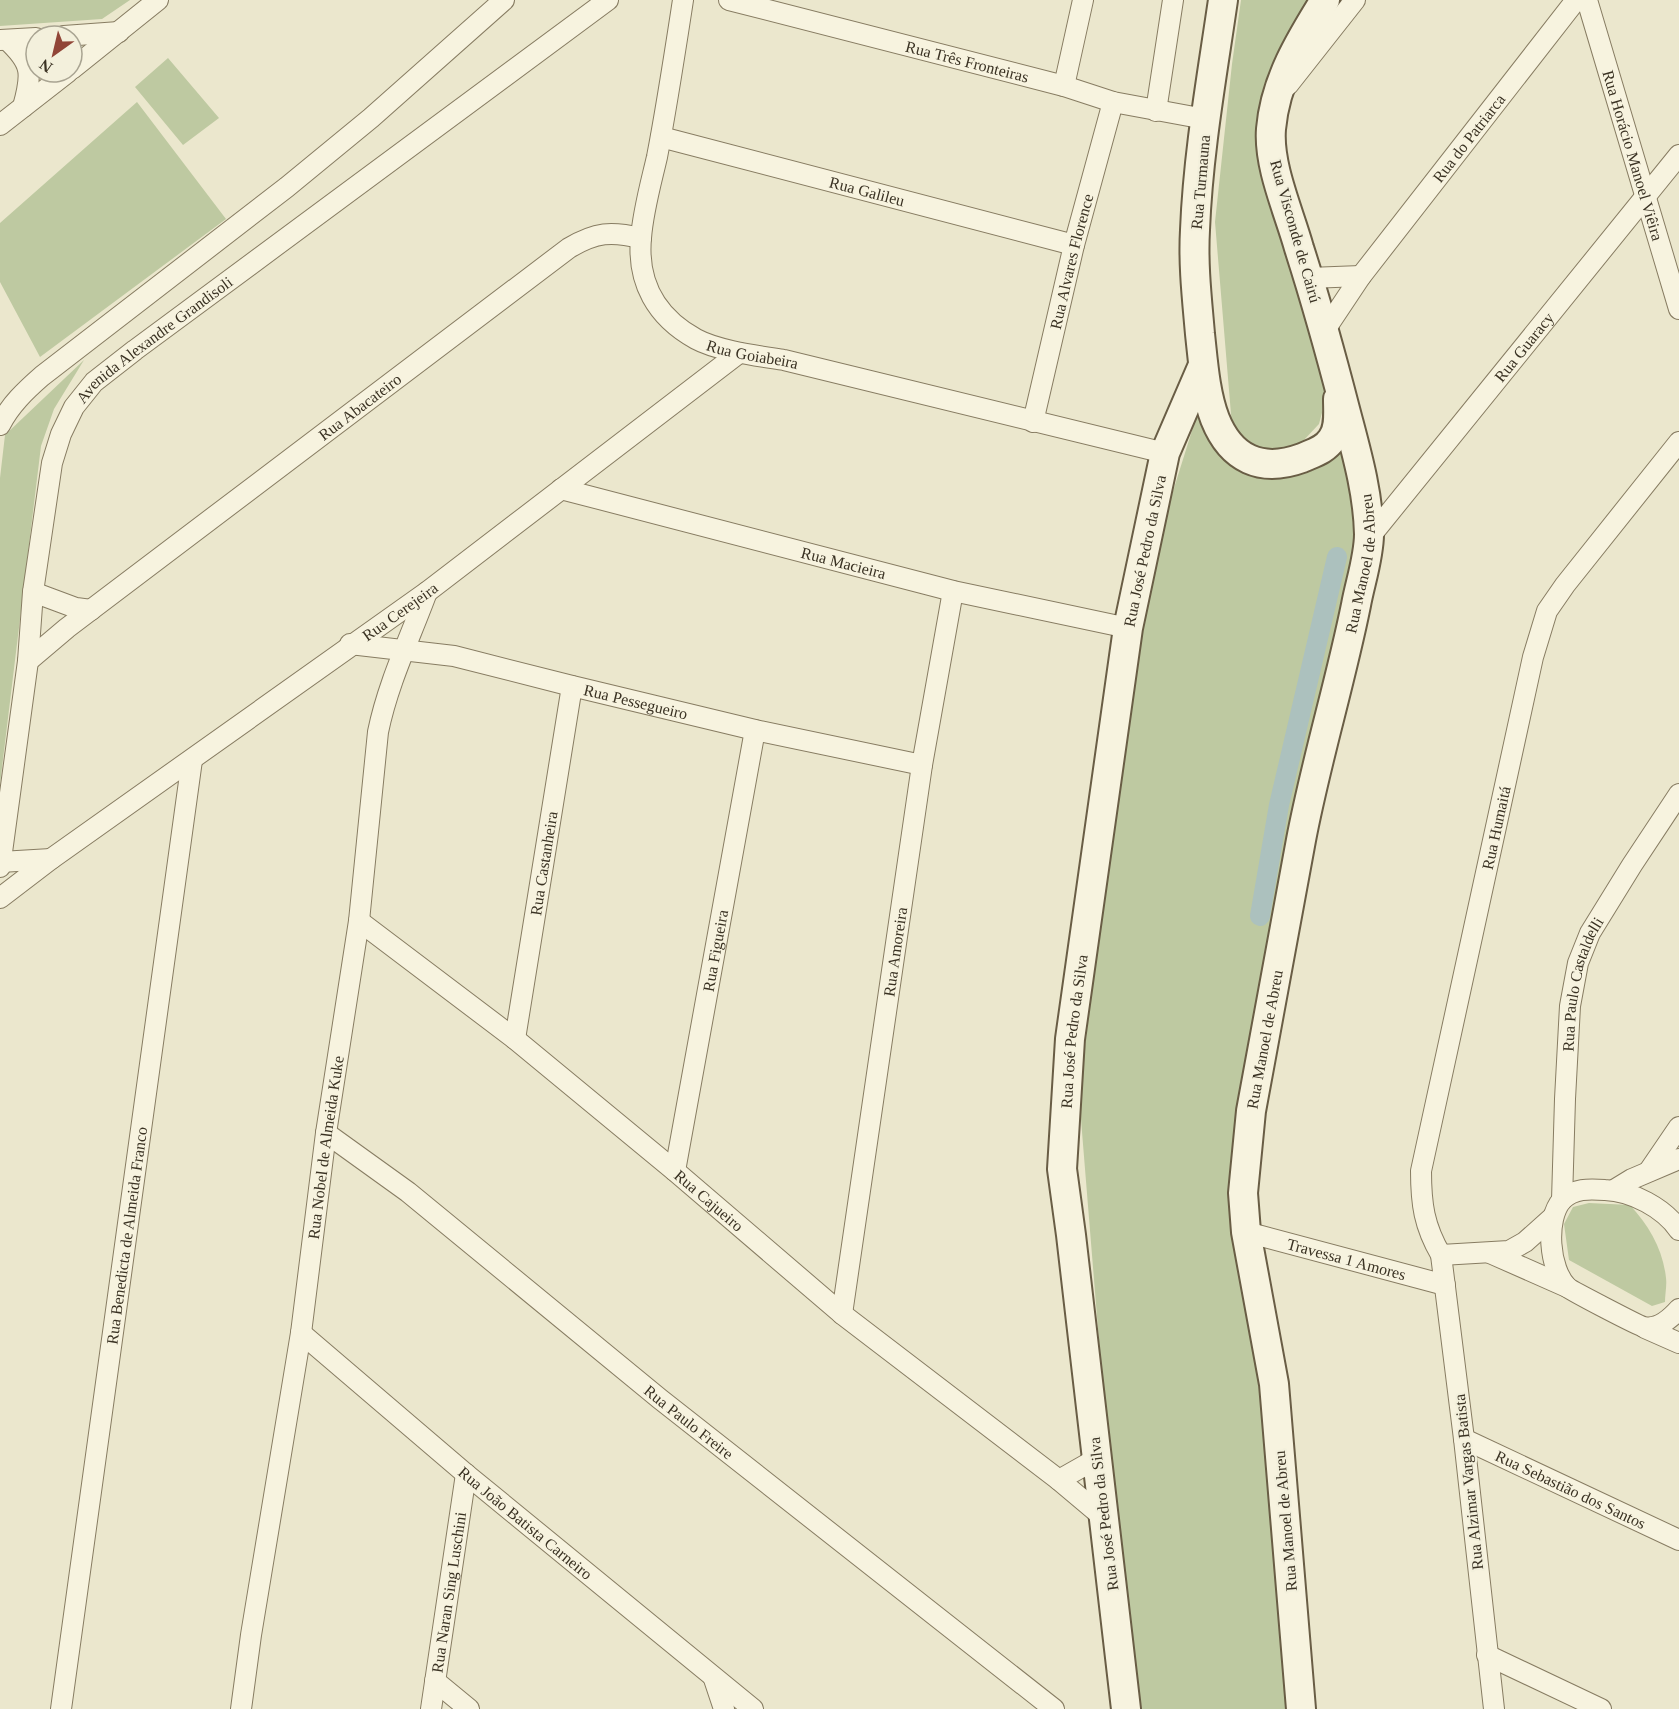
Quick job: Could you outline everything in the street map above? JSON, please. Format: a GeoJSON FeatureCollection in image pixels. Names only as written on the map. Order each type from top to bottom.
{"type":"FeatureCollection","features":[{"type":"Feature","properties":{"kind":"main road","name":"Rua Turmauna"},"geometry":{"type":"LineString","coordinates":[[1223,0],[1205,119],[1195,230],[1195,275],[1203,365],[1214,416],[1225,440],[1244,457],[1266,465],[1292,461],[1320,451],[1332,439],[1338,425],[1338,379]]}},
{"type":"Feature","properties":{"kind":"main road"},"geometry":{"type":"LineString","coordinates":[[1276,102],[1285,71],[1325,0]]}},
{"type":"Feature","properties":{"kind":"main road","name":"Rua Visconde de Cairú"},"geometry":{"type":"LineString","coordinates":[[1276,102],[1271,130],[1274,158],[1338,379]]}},
{"type":"Feature","properties":{"kind":"main road","name":"Rua José Pedro da Silva"},"geometry":{"type":"LineString","coordinates":[[1126,1709],[1062,1169],[1070,1039],[1128,628],[1165,453],[1203,365]]}},
{"type":"Feature","properties":{"kind":"main road","name":"Rua Manoel de Abreu"},"geometry":{"type":"LineString","coordinates":[[1301,1709],[1274,1384],[1246,1232],[1243,1193],[1251,1111],[1308,803],[1349,639],[1369,538],[1362,472],[1338,379]]}},
{"type":"Feature","properties":{"kind":"street"},"geometry":{"type":"LineString","coordinates":[[84,60],[158,0]]}},
{"type":"Feature","properties":{"kind":"street"},"geometry":{"type":"LineString","coordinates":[[0,425],[21,394],[42,376],[287,187],[371,118],[504,0]]}},
{"type":"Feature","properties":{"kind":"street","name":"Avenida Alexandre Grandisoli"},"geometry":{"type":"LineString","coordinates":[[0,867],[28,661],[33,592],[52,463],[61,434],[74,407],[93,382],[608,0]]}},
{"type":"Feature","properties":{"kind":"street","name":"Rua Goiabeira"},"geometry":{"type":"LineString","coordinates":[[683,0],[661,137],[641,237],[642,273],[651,299],[671,320],[696,339],[739,352],[784,360],[1165,453]]}},
{"type":"Feature","properties":{"kind":"street","name":"Rua Três Fronteiras"},"geometry":{"type":"LineString","coordinates":[[729,0],[1064,86],[1113,102],[1205,119]]}},
{"type":"Feature","properties":{"kind":"street"},"geometry":{"type":"LineString","coordinates":[[1064,86],[1083,0]]}},
{"type":"Feature","properties":{"kind":"street"},"geometry":{"type":"LineString","coordinates":[[1156,111],[1173,0]]}},
{"type":"Feature","properties":{"kind":"street","name":"Rua Visconde de Cairú"},"geometry":{"type":"LineString","coordinates":[[1276,102],[1355,0]]}},
{"type":"Feature","properties":{"kind":"street","name":"Rua do Patriarca"},"geometry":{"type":"LineString","coordinates":[[1325,330],[1361,276],[1576,0]]}},
{"type":"Feature","properties":{"kind":"street","name":"Rua Horácio Manoel Viêira"},"geometry":{"type":"LineString","coordinates":[[1587,0],[1679,309]]}},
{"type":"Feature","properties":{"kind":"street"},"geometry":{"type":"LineString","coordinates":[[84,35],[119,32]]}},
{"type":"Feature","properties":{"kind":"street"},"geometry":{"type":"LineString","coordinates":[[3,40],[24,39]]}},
{"type":"Feature","properties":{"kind":"street"},"geometry":{"type":"LineString","coordinates":[[3,40],[25,60],[30,71],[29,87],[23,107]]}},
{"type":"Feature","properties":{"kind":"street"},"geometry":{"type":"LineString","coordinates":[[0,125],[53,84]]}},
{"type":"Feature","properties":{"kind":"street","name":"Rua Alvares Florence"},"geometry":{"type":"LineString","coordinates":[[1033,422],[1074,245],[1113,102]]}},
{"type":"Feature","properties":{"kind":"street","name":"Rua Galileu"},"geometry":{"type":"LineString","coordinates":[[661,137],[1074,245]]}},
{"type":"Feature","properties":{"kind":"street","name":"Rua Guaracy"},"geometry":{"type":"LineString","coordinates":[[1369,538],[1679,155]]}},
{"type":"Feature","properties":{"kind":"street","name":"Rua Abacateiro"},"geometry":{"type":"LineString","coordinates":[[28,661],[91,610],[569,248],[586,238],[602,233],[620,233],[641,237]]}},
{"type":"Feature","properties":{"kind":"street"},"geometry":{"type":"LineString","coordinates":[[1309,278],[1361,276]]}},
{"type":"Feature","properties":{"kind":"street","name":"Rua Cerejeira"},"geometry":{"type":"LineString","coordinates":[[0,898],[350,644],[427,592],[739,352]]}},
{"type":"Feature","properties":{"kind":"street","name":"Rua Humaitá"},"geometry":{"type":"LineString","coordinates":[[1441,1255],[1430,1235],[1424,1216],[1421,1171],[1533,657],[1547,611],[1679,442]]}},
{"type":"Feature","properties":{"kind":"street","name":"Rua Macieira"},"geometry":{"type":"LineString","coordinates":[[561,489],[953,591],[1128,628]]}},
{"type":"Feature","properties":{"kind":"street","name":"Rua Amoreira"},"geometry":{"type":"LineString","coordinates":[[842,1314],[922,765],[953,591]]}},
{"type":"Feature","properties":{"kind":"street"},"geometry":{"type":"LineString","coordinates":[[33,592],[76,608],[91,610]]}},
{"type":"Feature","properties":{"kind":"street","name":"Rua Nobel de Almeida Kuke"},"geometry":{"type":"LineString","coordinates":[[241,1709],[301,1333],[326,1133],[359,921],[378,732],[383,706],[427,592]]}},
{"type":"Feature","properties":{"kind":"street","name":"Rua Pessegueiro"},"geometry":{"type":"LineString","coordinates":[[350,644],[454,656],[755,730],[922,765]]}},
{"type":"Feature","properties":{"kind":"street","name":"Rua Castanheira"},"geometry":{"type":"LineString","coordinates":[[515,1039],[572,686]]}},
{"type":"Feature","properties":{"kind":"street","name":"Rua Figueira"},"geometry":{"type":"LineString","coordinates":[[675,1171],[755,730]]}},
{"type":"Feature","properties":{"kind":"street","name":"Rua Benedicta de Almeida Franco"},"geometry":{"type":"LineString","coordinates":[[61,1709],[192,760]]}},
{"type":"Feature","properties":{"kind":"street","name":"Rua Paulo Castaldelli"},"geometry":{"type":"LineString","coordinates":[[1567,1287],[1552,1255],[1551,1241],[1558,1208],[1570,1006],[1578,963],[1590,933],[1679,794]]}},
{"type":"Feature","properties":{"kind":"street"},"geometry":{"type":"LineString","coordinates":[[0,862],[51,859]]}},
{"type":"Feature","properties":{"kind":"street","name":"Rua Cajueiro"},"geometry":{"type":"LineString","coordinates":[[359,921],[515,1039],[675,1171],[842,1314],[1059,1480],[1103,1517]]}},
{"type":"Feature","properties":{"kind":"street"},"geometry":{"type":"LineString","coordinates":[[1649,1171],[1679,1127]]}},
{"type":"Feature","properties":{"kind":"street","name":"Rua Paulo Freire"},"geometry":{"type":"LineString","coordinates":[[326,1133],[408,1192],[670,1406],[1054,1709]]}},
{"type":"Feature","properties":{"kind":"street"},"geometry":{"type":"LineString","coordinates":[[1614,1190],[1649,1171],[1679,1159]]}},
{"type":"Feature","properties":{"kind":"street"},"geometry":{"type":"LineString","coordinates":[[1441,1255],[1501,1253],[1518,1248],[1558,1208],[1581,1189],[1614,1190],[1649,1204],[1677,1223]]}},
{"type":"Feature","properties":{"kind":"street","name":"Travessa 1 Amores"},"geometry":{"type":"LineString","coordinates":[[1246,1232],[1445,1285]]}},
{"type":"Feature","properties":{"kind":"street"},"geometry":{"type":"LineString","coordinates":[[1488,1252],[1567,1287],[1679,1343]]}},
{"type":"Feature","properties":{"kind":"street","name":"Rua Alzimar Vargas Batista"},"geometry":{"type":"LineString","coordinates":[[1441,1255],[1494,1709]]}},
{"type":"Feature","properties":{"kind":"street"},"geometry":{"type":"LineString","coordinates":[[1645,1328],[1670,1319],[1679,1309]]}},
{"type":"Feature","properties":{"kind":"street","name":"Rua João Batista Carneiro"},"geometry":{"type":"LineString","coordinates":[[301,1333],[466,1474],[753,1709]]}},
{"type":"Feature","properties":{"kind":"street","name":"Rua Sebastião dos Santos"},"geometry":{"type":"LineString","coordinates":[[1464,1439],[1679,1540]]}},
{"type":"Feature","properties":{"kind":"street"},"geometry":{"type":"LineString","coordinates":[[1059,1480],[1096,1459]]}},
{"type":"Feature","properties":{"kind":"street","name":"Rua Naran Sing Luschini"},"geometry":{"type":"LineString","coordinates":[[431,1709],[466,1474]]}},
{"type":"Feature","properties":{"kind":"street"},"geometry":{"type":"LineString","coordinates":[[1487,1655],[1601,1709]]}},
{"type":"Feature","properties":{"kind":"street"},"geometry":{"type":"LineString","coordinates":[[714,1679],[724,1709]]}},
{"type":"Feature","properties":{"kind":"street"},"geometry":{"type":"LineString","coordinates":[[435,1681],[469,1709]]}},
{"type":"Feature","properties":{"kind":"green space"},"geometry":{"type":"Polygon","coordinates":[[[0,0],[130,0],[102,19],[0,26],[0,0]]]}},
{"type":"Feature","properties":{"kind":"green space"},"geometry":{"type":"Polygon","coordinates":[[[1241,0],[1316,0],[1277,55],[1257,120],[1280,231],[1327,394],[1319,424],[1304,440],[1280,455],[1249,448],[1232,426],[1215,222],[1241,0]]]}},
{"type":"Feature","properties":{"kind":"green space"},"geometry":{"type":"Polygon","coordinates":[[[168,58],[219,118],[183,145],[135,87],[168,58]]]}},
{"type":"Feature","properties":{"kind":"green space"},"geometry":{"type":"Polygon","coordinates":[[[137,102],[226,219],[40,357],[0,282],[0,223],[137,102]]]}},
{"type":"Feature","properties":{"kind":"green space"},"geometry":{"type":"Polygon","coordinates":[[[84,360],[54,409],[41,446],[0,784],[0,478],[5,435],[84,360]]]}},
{"type":"Feature","properties":{"kind":"green space"},"geometry":{"type":"Polygon","coordinates":[[[1200,405],[1236,459],[1339,449],[1349,470],[1359,519],[1327,692],[1237,1136],[1270,1426],[1287,1709],[1142,1709],[1128,1635],[1112,1501],[1079,1095],[1138,620],[1164,520],[1200,405]]]}},
{"type":"Feature","properties":{"kind":"green space"},"geometry":{"type":"Polygon","coordinates":[[[1589,1203],[1630,1205],[1643,1221],[1662,1257],[1666,1281],[1665,1302],[1652,1306],[1569,1260],[1564,1224],[1573,1207],[1589,1203]]]}},
{"type":"Feature","properties":{"kind":"waterway"},"geometry":{"type":"LineString","coordinates":[[1260,916],[1279,805],[1337,557]]}}]}
